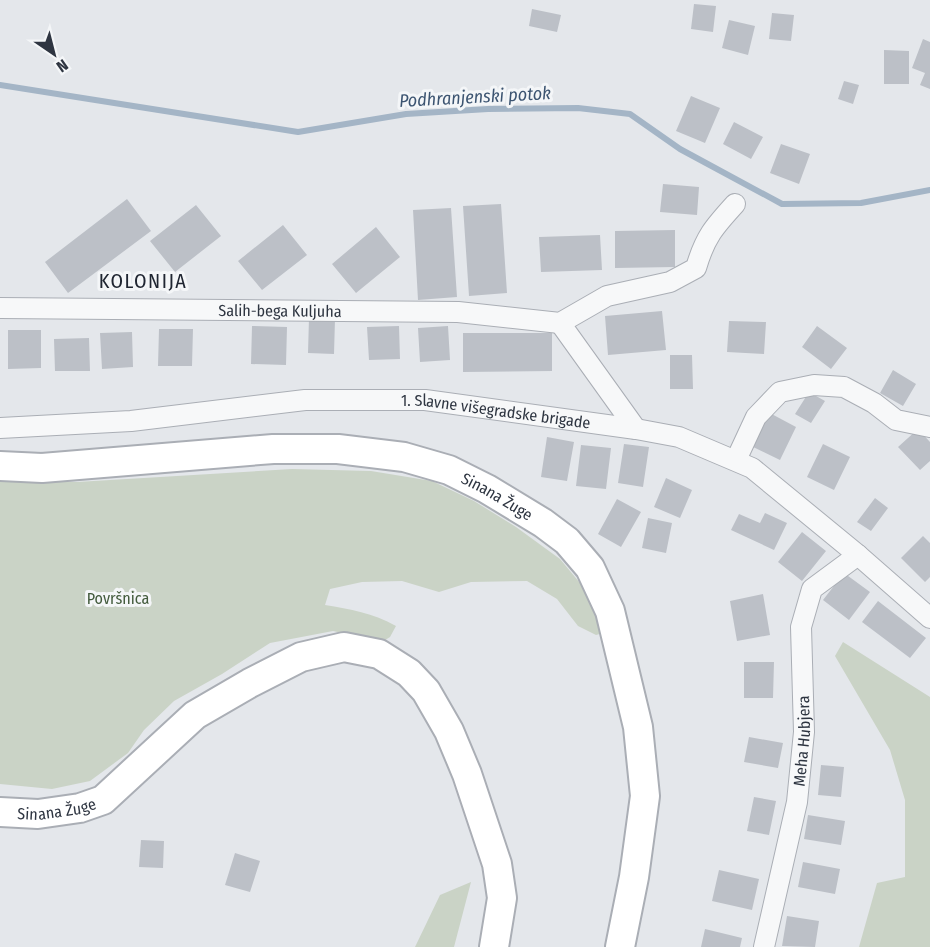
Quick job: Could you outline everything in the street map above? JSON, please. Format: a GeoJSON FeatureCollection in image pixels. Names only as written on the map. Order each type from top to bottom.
{"type":"FeatureCollection","features":[{"type":"Feature","properties":{"kind":"main road","name":"Sinana Žuge"},"geometry":{"type":"LineString","coordinates":[[0,466],[42,468],[273,449],[338,449],[393,456],[449,470],[515,506],[567,541],[590,568],[610,611],[638,727],[645,796],[634,877],[620,947]]}},
{"type":"Feature","properties":{"kind":"main road","name":"Sinana Žuge"},"geometry":{"type":"LineString","coordinates":[[0,812],[38,814],[80,808],[103,800],[195,715],[250,683],[301,657],[344,646],[379,654],[410,673],[426,691],[449,731],[466,774],[497,864],[502,898],[494,947]]}},
{"type":"Feature","properties":{"kind":"street"},"geometry":{"type":"LineString","coordinates":[[636,429],[560,324],[607,296],[670,282],[696,268],[703,244],[714,227],[735,204]]}},
{"type":"Feature","properties":{"kind":"street","name":"Salih-bega Kuljuha"},"geometry":{"type":"LineString","coordinates":[[0,308],[458,312],[560,324]]}},
{"type":"Feature","properties":{"kind":"street"},"geometry":{"type":"LineString","coordinates":[[736,460],[756,417],[780,392],[814,385],[844,387],[874,403],[896,420],[930,426]]}},
{"type":"Feature","properties":{"kind":"street","name":"1. Slavne višegradske brigade"},"geometry":{"type":"LineString","coordinates":[[0,428],[131,422],[305,400],[425,400],[636,429],[679,438],[752,468],[930,618]]}},
{"type":"Feature","properties":{"kind":"street","name":"Meha Hubjera"},"geometry":{"type":"LineString","coordinates":[[764,947],[797,802],[804,732],[801,627],[812,589],[858,555]]}},
{"type":"Feature","properties":{"kind":"green space","name":"Površnica"},"geometry":{"type":"Polygon","coordinates":[[[292,469],[371,471],[432,481],[474,501],[516,527],[560,559],[580,583],[607,632],[596,635],[578,626],[557,599],[527,581],[471,582],[439,592],[402,581],[362,582],[330,589],[325,605],[361,612],[396,626],[390,637],[382,642],[333,631],[270,643],[174,701],[144,730],[128,753],[90,781],[52,789],[0,784],[0,479],[77,482],[292,469]]]}},
{"type":"Feature","properties":{"kind":"green space"},"geometry":{"type":"Polygon","coordinates":[[[843,642],[930,697],[930,947],[859,947],[877,883],[905,877],[905,800],[890,750],[835,656],[843,642]]]}},
{"type":"Feature","properties":{"kind":"green space"},"geometry":{"type":"Polygon","coordinates":[[[471,882],[454,947],[415,947],[440,895],[471,882]]]}},
{"type":"Feature","properties":{"kind":"building"},"geometry":{"type":"Polygon","coordinates":[[[694,4],[716,6],[713,32],[691,29],[694,4]]]}},
{"type":"Feature","properties":{"kind":"building"},"geometry":{"type":"Polygon","coordinates":[[[532,9],[561,15],[557,32],[529,26],[532,9]]]}},
{"type":"Feature","properties":{"kind":"building"},"geometry":{"type":"Polygon","coordinates":[[[772,13],[794,15],[791,41],[769,39],[772,13]]]}},
{"type":"Feature","properties":{"kind":"building"},"geometry":{"type":"Polygon","coordinates":[[[729,20],[755,26],[748,55],[722,48],[729,20]]]}},
{"type":"Feature","properties":{"kind":"building"},"geometry":{"type":"Polygon","coordinates":[[[923,39],[930,42],[930,89],[920,85],[925,73],[912,68],[923,39]]]}},
{"type":"Feature","properties":{"kind":"building"},"geometry":{"type":"Polygon","coordinates":[[[884,50],[909,51],[909,84],[884,84],[884,50]]]}},
{"type":"Feature","properties":{"kind":"building"},"geometry":{"type":"Polygon","coordinates":[[[844,81],[859,85],[853,104],[838,99],[844,81]]]}},
{"type":"Feature","properties":{"kind":"building"},"geometry":{"type":"Polygon","coordinates":[[[691,96],[720,108],[705,143],[676,131],[691,96]]]}},
{"type":"Feature","properties":{"kind":"building"},"geometry":{"type":"Polygon","coordinates":[[[734,122],[763,137],[751,159],[723,144],[734,122]]]}},
{"type":"Feature","properties":{"kind":"building"},"geometry":{"type":"Polygon","coordinates":[[[781,144],[810,154],[799,184],[770,173],[781,144]]]}},
{"type":"Feature","properties":{"kind":"building"},"geometry":{"type":"Polygon","coordinates":[[[663,184],[699,187],[697,215],[660,212],[663,184]]]}},
{"type":"Feature","properties":{"kind":"building"},"geometry":{"type":"Polygon","coordinates":[[[127,199],[151,231],[68,293],[45,262],[127,199]]]}},
{"type":"Feature","properties":{"kind":"building"},"geometry":{"type":"Polygon","coordinates":[[[501,204],[507,293],[469,296],[463,206],[501,204]]]}},
{"type":"Feature","properties":{"kind":"building"},"geometry":{"type":"Polygon","coordinates":[[[196,205],[221,236],[175,272],[150,241],[196,205]]]}},
{"type":"Feature","properties":{"kind":"building"},"geometry":{"type":"Polygon","coordinates":[[[451,208],[457,297],[418,300],[413,210],[451,208]]]}},
{"type":"Feature","properties":{"kind":"building"},"geometry":{"type":"Polygon","coordinates":[[[283,225],[307,255],[262,290],[238,261],[283,225]]]}},
{"type":"Feature","properties":{"kind":"building"},"geometry":{"type":"Polygon","coordinates":[[[376,227],[400,257],[356,293],[332,264],[376,227]]]}},
{"type":"Feature","properties":{"kind":"building"},"geometry":{"type":"Polygon","coordinates":[[[675,230],[675,267],[615,268],[615,231],[675,230]]]}},
{"type":"Feature","properties":{"kind":"building"},"geometry":{"type":"Polygon","coordinates":[[[600,235],[602,270],[541,272],[539,237],[600,235]]]}},
{"type":"Feature","properties":{"kind":"building"},"geometry":{"type":"Polygon","coordinates":[[[662,311],[666,350],[608,355],[605,316],[662,311]]]}},
{"type":"Feature","properties":{"kind":"building"},"geometry":{"type":"Polygon","coordinates":[[[309,318],[335,319],[334,354],[308,353],[309,318]]]}},
{"type":"Feature","properties":{"kind":"building"},"geometry":{"type":"Polygon","coordinates":[[[729,321],[766,322],[764,354],[727,352],[729,321]]]}},
{"type":"Feature","properties":{"kind":"building"},"geometry":{"type":"Polygon","coordinates":[[[252,326],[287,327],[286,365],[251,364],[252,326]]]}},
{"type":"Feature","properties":{"kind":"building"},"geometry":{"type":"Polygon","coordinates":[[[399,326],[400,359],[369,360],[367,327],[399,326]]]}},
{"type":"Feature","properties":{"kind":"building"},"geometry":{"type":"Polygon","coordinates":[[[448,326],[450,360],[420,362],[418,328],[448,326]]]}},
{"type":"Feature","properties":{"kind":"building"},"geometry":{"type":"Polygon","coordinates":[[[817,326],[847,348],[831,369],[802,347],[817,326]]]}},
{"type":"Feature","properties":{"kind":"building"},"geometry":{"type":"Polygon","coordinates":[[[159,329],[193,329],[192,366],[158,366],[159,329]]]}},
{"type":"Feature","properties":{"kind":"building"},"geometry":{"type":"Polygon","coordinates":[[[8,330],[41,330],[41,368],[8,369],[8,330]]]}},
{"type":"Feature","properties":{"kind":"building"},"geometry":{"type":"Polygon","coordinates":[[[132,332],[133,367],[102,369],[100,333],[132,332]]]}},
{"type":"Feature","properties":{"kind":"building"},"geometry":{"type":"Polygon","coordinates":[[[463,333],[552,333],[552,371],[463,372],[463,333]]]}},
{"type":"Feature","properties":{"kind":"building"},"geometry":{"type":"Polygon","coordinates":[[[89,338],[90,371],[55,371],[54,339],[89,338]]]}},
{"type":"Feature","properties":{"kind":"building"},"geometry":{"type":"Polygon","coordinates":[[[670,355],[692,355],[693,389],[670,389],[670,355]]]}},
{"type":"Feature","properties":{"kind":"building"},"geometry":{"type":"Polygon","coordinates":[[[893,370],[916,384],[903,406],[880,393],[893,370]]]}},
{"type":"Feature","properties":{"kind":"building"},"geometry":{"type":"Polygon","coordinates":[[[809,392],[825,401],[811,423],[795,414],[809,392]]]}},
{"type":"Feature","properties":{"kind":"building"},"geometry":{"type":"Polygon","coordinates":[[[766,411],[796,427],[780,460],[749,445],[766,411]]]}},
{"type":"Feature","properties":{"kind":"building"},"geometry":{"type":"Polygon","coordinates":[[[918,429],[930,442],[930,461],[920,470],[898,447],[918,429]]]}},
{"type":"Feature","properties":{"kind":"building"},"geometry":{"type":"Polygon","coordinates":[[[547,437],[574,442],[567,481],[541,477],[547,437]]]}},
{"type":"Feature","properties":{"kind":"building"},"geometry":{"type":"Polygon","coordinates":[[[624,444],[649,447],[643,487],[618,483],[624,444]]]}},
{"type":"Feature","properties":{"kind":"building"},"geometry":{"type":"Polygon","coordinates":[[[823,444],[850,457],[834,490],[807,477],[823,444]]]}},
{"type":"Feature","properties":{"kind":"building"},"geometry":{"type":"Polygon","coordinates":[[[581,445],[611,448],[606,489],[576,486],[581,445]]]}},
{"type":"Feature","properties":{"kind":"building"},"geometry":{"type":"Polygon","coordinates":[[[666,478],[692,490],[680,518],[654,507],[666,478]]]}},
{"type":"Feature","properties":{"kind":"building"},"geometry":{"type":"Polygon","coordinates":[[[875,498],[888,508],[871,531],[857,522],[875,498]]]}},
{"type":"Feature","properties":{"kind":"building"},"geometry":{"type":"Polygon","coordinates":[[[617,499],[641,512],[621,547],[598,534],[617,499]]]}},
{"type":"Feature","properties":{"kind":"building"},"geometry":{"type":"Polygon","coordinates":[[[765,513],[787,523],[774,550],[731,530],[739,514],[760,523],[765,513]]]}},
{"type":"Feature","properties":{"kind":"building"},"geometry":{"type":"Polygon","coordinates":[[[648,518],[672,523],[666,553],[642,548],[648,518]]]}},
{"type":"Feature","properties":{"kind":"building"},"geometry":{"type":"Polygon","coordinates":[[[802,532],[826,551],[802,581],[778,562],[802,532]]]}},
{"type":"Feature","properties":{"kind":"building"},"geometry":{"type":"Polygon","coordinates":[[[923,536],[930,543],[930,577],[925,582],[901,558],[923,536]]]}},
{"type":"Feature","properties":{"kind":"building"},"geometry":{"type":"Polygon","coordinates":[[[844,573],[870,592],[849,620],[823,600],[844,573]]]}},
{"type":"Feature","properties":{"kind":"building"},"geometry":{"type":"Polygon","coordinates":[[[763,594],[770,635],[737,641],[730,601],[763,594]]]}},
{"type":"Feature","properties":{"kind":"building"},"geometry":{"type":"Polygon","coordinates":[[[878,601],[926,638],[910,658],[862,622],[878,601]]]}},
{"type":"Feature","properties":{"kind":"building"},"geometry":{"type":"Polygon","coordinates":[[[744,662],[774,662],[773,698],[744,698],[744,662]]]}},
{"type":"Feature","properties":{"kind":"building"},"geometry":{"type":"Polygon","coordinates":[[[749,737],[783,743],[778,768],[744,762],[749,737]]]}},
{"type":"Feature","properties":{"kind":"building"},"geometry":{"type":"Polygon","coordinates":[[[821,765],[844,767],[841,797],[818,795],[821,765]]]}},
{"type":"Feature","properties":{"kind":"building"},"geometry":{"type":"Polygon","coordinates":[[[754,797],[776,801],[769,835],[747,831],[754,797]]]}},
{"type":"Feature","properties":{"kind":"building"},"geometry":{"type":"Polygon","coordinates":[[[808,815],[845,821],[841,845],[804,839],[808,815]]]}},
{"type":"Feature","properties":{"kind":"building"},"geometry":{"type":"Polygon","coordinates":[[[141,840],[164,841],[163,868],[139,867],[141,840]]]}},
{"type":"Feature","properties":{"kind":"building"},"geometry":{"type":"Polygon","coordinates":[[[235,853],[260,861],[250,892],[225,885],[235,853]]]}},
{"type":"Feature","properties":{"kind":"building"},"geometry":{"type":"Polygon","coordinates":[[[803,862],[840,869],[835,894],[798,887],[803,862]]]}},
{"type":"Feature","properties":{"kind":"building"},"geometry":{"type":"Polygon","coordinates":[[[719,870],[759,879],[752,910],[712,901],[719,870]]]}},
{"type":"Feature","properties":{"kind":"building"},"geometry":{"type":"Polygon","coordinates":[[[787,916],[819,921],[815,947],[782,946],[787,916]]]}},
{"type":"Feature","properties":{"kind":"building"},"geometry":{"type":"Polygon","coordinates":[[[705,929],[742,938],[740,947],[701,947],[705,929]]]}},
{"type":"Feature","properties":{"kind":"waterway","name":"Podhranjenski potok"},"geometry":{"type":"LineString","coordinates":[[0,85],[298,132],[406,114],[488,109],[578,108],[630,114],[680,149],[782,204],[861,203],[930,190]]}},
{"type":"Feature","properties":{"kind":"district","name":"KOLONIJA"},"geometry":{"type":"Point","coordinates":[143,281]}}]}
